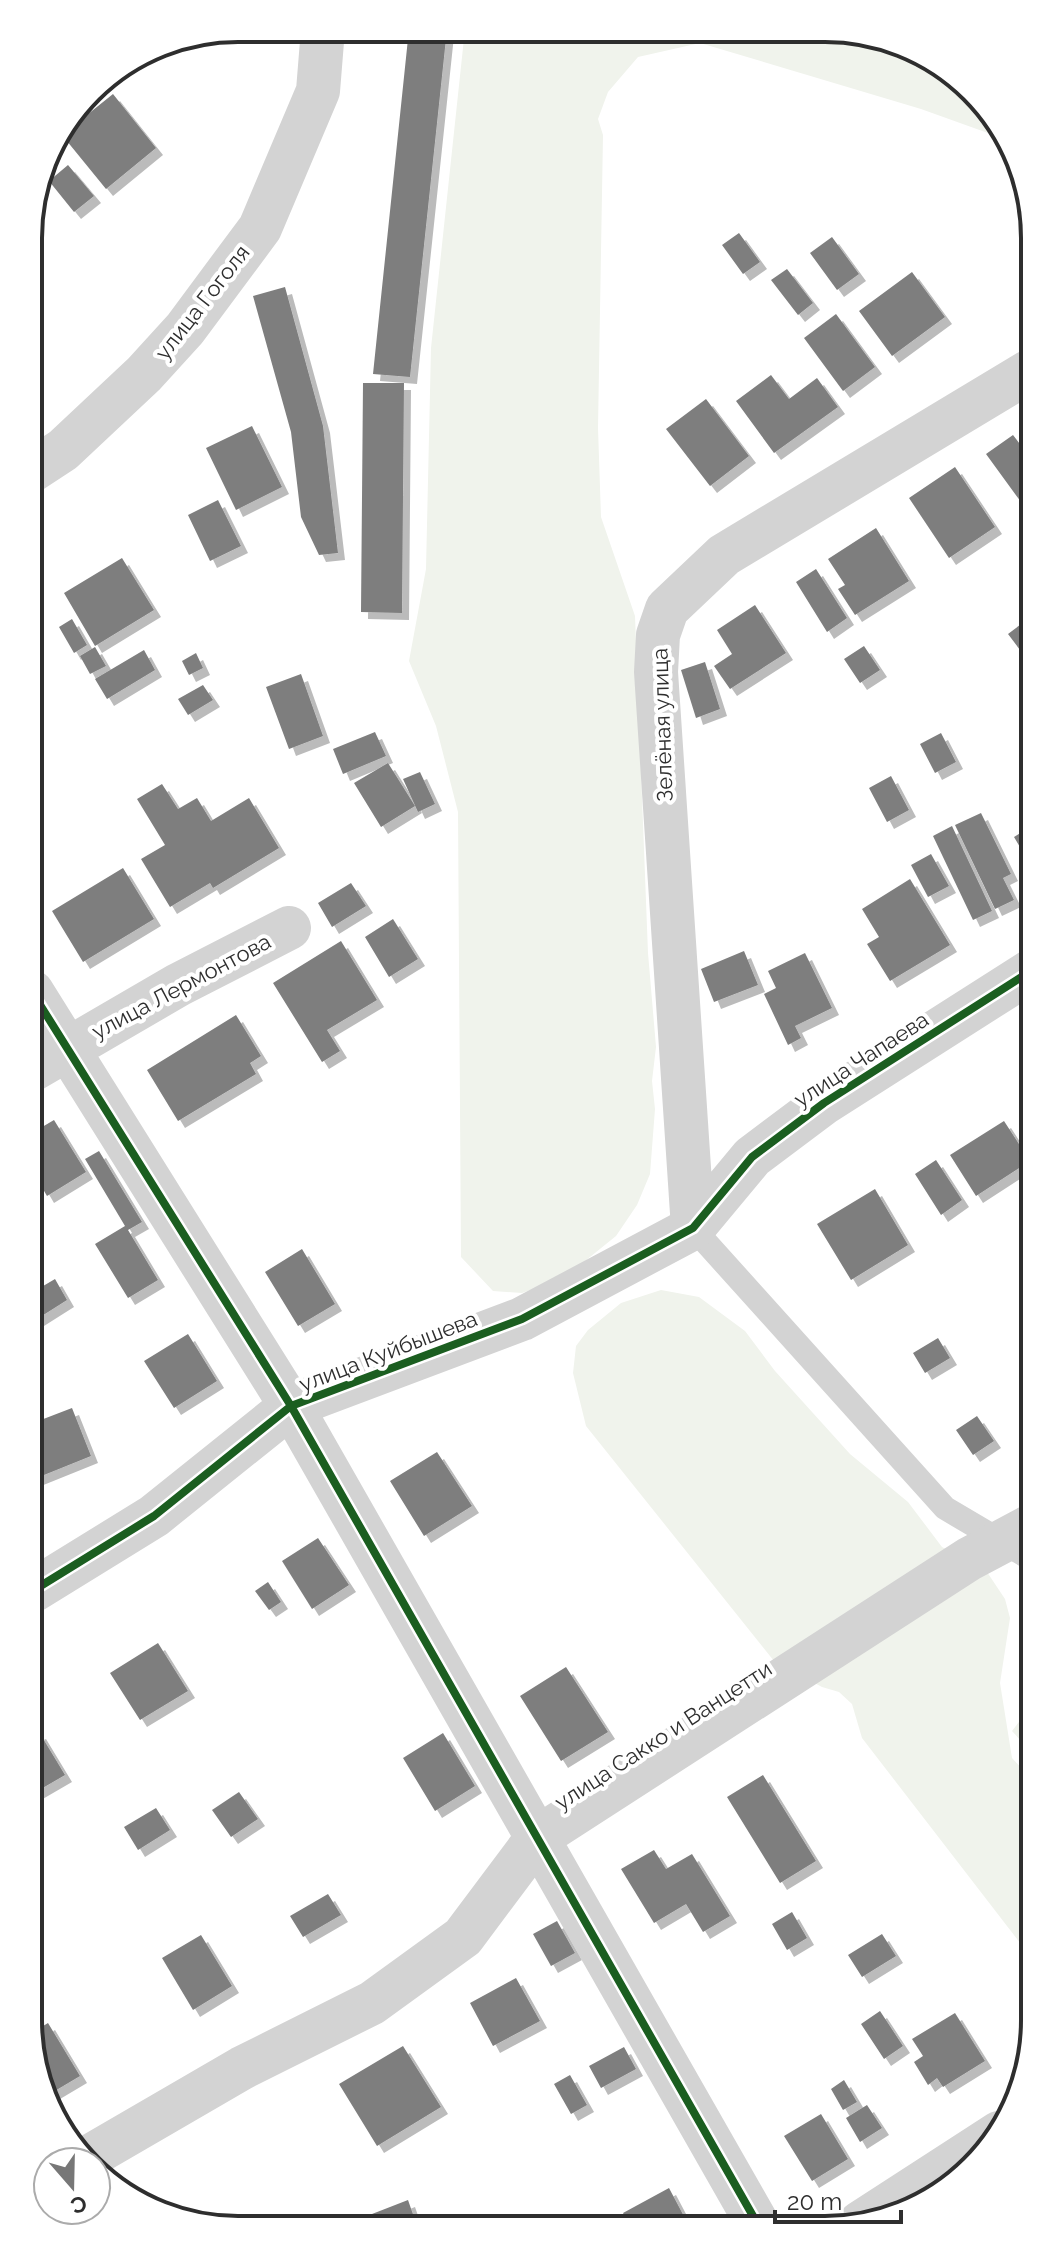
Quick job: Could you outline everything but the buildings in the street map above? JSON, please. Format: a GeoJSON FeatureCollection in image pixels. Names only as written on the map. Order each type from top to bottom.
{"type":"FeatureCollection","features":[{"type":"Feature","properties":{"kind":"street","name":"улица Гоголя"},"geometry":{"type":"LineString","coordinates":[[42,464],[63,450],[144,374],[185,329],[260,228],[318,91],[322,42]]}},
{"type":"Feature","properties":{"kind":"street","name":"Зелёная улица"},"geometry":{"type":"LineString","coordinates":[[693,1228],[656,672],[658,635],[667,609],[724,555],[1021,376]]}},
{"type":"Feature","properties":{"kind":"street","name":"улица Лермонтова"},"geometry":{"type":"LineString","coordinates":[[49,1058],[289,928]]}},
{"type":"Feature","properties":{"kind":"street","name":"улица Чапаева"},"geometry":{"type":"LineString","coordinates":[[693,1228],[752,1157],[824,1103],[1021,977]]}},
{"type":"Feature","properties":{"kind":"street"},"geometry":{"type":"LineString","coordinates":[[42,1031],[49,1058],[291,1406],[753,2216]]}},
{"type":"Feature","properties":{"kind":"street","name":"улица Куйбышева"},"geometry":{"type":"LineString","coordinates":[[42,1585],[154,1516],[291,1406],[522,1319],[693,1228]]}},
{"type":"Feature","properties":{"kind":"street","name":"улица Сакко и Ванцетти"},"geometry":{"type":"LineString","coordinates":[[108,2146],[242,2068],[372,2003],[463,1937],[537,1838],[1021,1542]]}},
{"type":"Feature","properties":{"kind":"street"},"geometry":{"type":"LineString","coordinates":[[888,2205],[968,2153]]}},
{"type":"Feature","properties":{"kind":"lane"},"geometry":{"type":"LineString","coordinates":[[693,1228],[945,1508],[1021,1542]]}},
{"type":"Feature","properties":{"kind":"shaded area"},"geometry":{"type":"Polygon","coordinates":[[[464,42],[825,42],[863,46],[888,52],[934,75],[972,109],[991,134],[921,109],[700,43],[638,57],[608,92],[598,119],[603,135],[598,428],[601,517],[635,616],[648,953],[656,1047],[652,1081],[655,1109],[650,1174],[637,1205],[616,1236],[564,1278],[522,1293],[493,1291],[461,1257],[458,812],[436,726],[409,661],[426,569],[431,348],[464,42]]]}},
{"type":"Feature","properties":{"kind":"shaded area"},"geometry":{"type":"Polygon","coordinates":[[[661,1290],[699,1297],[745,1331],[775,1371],[850,1454],[908,1502],[942,1547],[985,1569],[1005,1599],[1010,1618],[1000,1683],[1012,1758],[1021,1768],[1021,1944],[862,1738],[852,1704],[839,1692],[822,1687],[774,1661],[586,1426],[573,1373],[576,1346],[588,1330],[621,1303],[661,1290]]]}},
{"type":"Feature","properties":{"kind":"shaded area"},"geometry":{"type":"Polygon","coordinates":[[[1021,1719],[1021,1741],[1012,1731],[1021,1719]]]}},
{"type":"Feature","properties":{"kind":"cycle path"},"geometry":{"type":"LineString","coordinates":[[42,1585],[154,1516],[291,1406],[522,1319],[693,1228],[752,1157],[824,1103],[1021,977]]}},
{"type":"Feature","properties":{"kind":"cycle path"},"geometry":{"type":"LineString","coordinates":[[42,1008],[291,1406],[753,2216]]}}]}
